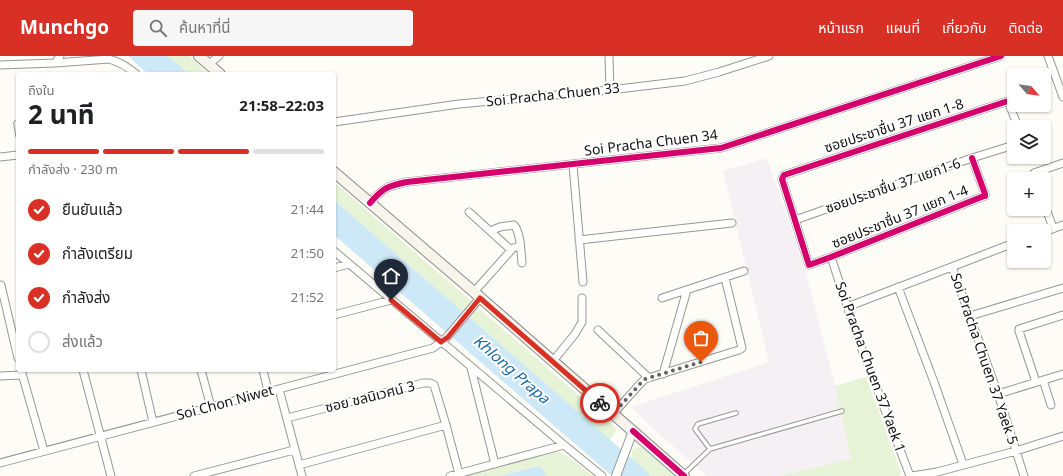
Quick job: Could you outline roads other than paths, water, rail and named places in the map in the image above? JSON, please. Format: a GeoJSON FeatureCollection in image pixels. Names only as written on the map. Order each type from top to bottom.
{"type":"FeatureCollection","features":[{"type":"Feature","properties":{"kind":"main road"},"geometry":{"type":"LineString","coordinates":[[199,56],[218,72]]}},
{"type":"Feature","properties":{"kind":"main road"},"geometry":{"type":"LineString","coordinates":[[336,174],[684,476]]}},
{"type":"Feature","properties":{"kind":"street"},"geometry":{"type":"LineString","coordinates":[[14,56],[14,65]]}},
{"type":"Feature","properties":{"kind":"street"},"geometry":{"type":"LineString","coordinates":[[55,63],[60,56]]}},
{"type":"Feature","properties":{"kind":"street"},"geometry":{"type":"LineString","coordinates":[[209,64],[219,56]]}},
{"type":"Feature","properties":{"kind":"street"},"geometry":{"type":"LineString","coordinates":[[609,56],[610,90]]}},
{"type":"Feature","properties":{"kind":"street","name":"Soi Pracha Chuen 33"},"geometry":{"type":"LineString","coordinates":[[336,122],[459,104],[610,90],[685,81],[768,56]]}},
{"type":"Feature","properties":{"kind":"street","name":"Soi Pracha Chuen 34"},"geometry":{"type":"LineString","coordinates":[[370,203],[380,192],[388,187],[407,182],[721,148],[1001,56]]}},
{"type":"Feature","properties":{"kind":"street"},"geometry":{"type":"LineString","coordinates":[[1048,56],[1062,93]]}},
{"type":"Feature","properties":{"kind":"street"},"geometry":{"type":"LineString","coordinates":[[0,65],[55,63],[107,58],[128,67],[134,72]]}},
{"type":"Feature","properties":{"kind":"street","name":"ซอยประชาชื่น 37 แยก 1-8"},"geometry":{"type":"LineString","coordinates":[[794,220],[782,177],[1007,101]]}},
{"type":"Feature","properties":{"kind":"street","name":"ซอยประชาชื่น 37 แยก1-6"},"geometry":{"type":"LineString","coordinates":[[794,220],[1007,147]]}},
{"type":"Feature","properties":{"kind":"street"},"geometry":{"type":"LineString","coordinates":[[0,157],[16,155]]}},
{"type":"Feature","properties":{"kind":"street","name":"ซอยประชาชื่น 37 แยก 1-4"},"geometry":{"type":"LineString","coordinates":[[794,220],[809,265],[985,196],[972,158]]}},
{"type":"Feature","properties":{"kind":"street"},"geometry":{"type":"LineString","coordinates":[[1034,172],[1063,163]]}},
{"type":"Feature","properties":{"kind":"street"},"geometry":{"type":"LineString","coordinates":[[573,165],[583,282]]}},
{"type":"Feature","properties":{"kind":"street"},"geometry":{"type":"LineString","coordinates":[[469,212],[511,250],[520,246]]}},
{"type":"Feature","properties":{"kind":"street"},"geometry":{"type":"LineString","coordinates":[[1049,216],[1053,228],[1063,225]]}},
{"type":"Feature","properties":{"kind":"street"},"geometry":{"type":"LineString","coordinates":[[579,240],[732,223]]}},
{"type":"Feature","properties":{"kind":"street"},"geometry":{"type":"LineString","coordinates":[[490,231],[500,227],[514,225],[520,246],[522,263]]}},
{"type":"Feature","properties":{"kind":"street"},"geometry":{"type":"LineString","coordinates":[[847,307],[1007,246]]}},
{"type":"Feature","properties":{"kind":"street","name":"Soi Chon Niwet"},"geometry":{"type":"LineString","coordinates":[[0,463],[433,348],[448,337],[511,250]]}},
{"type":"Feature","properties":{"kind":"street"},"geometry":{"type":"LineString","coordinates":[[336,253],[471,368],[602,476]]}},
{"type":"Feature","properties":{"kind":"street","name":"Soi Pracha Chuen 37 Yaek 1"},"geometry":{"type":"LineString","coordinates":[[831,257],[847,307],[911,476]]}},
{"type":"Feature","properties":{"kind":"street"},"geometry":{"type":"LineString","coordinates":[[336,267],[349,264]]}},
{"type":"Feature","properties":{"kind":"street","name":"Soi Pracha Chuen 37 Yaek 5"},"geometry":{"type":"LineString","coordinates":[[952,266],[998,394],[1024,476]]}},
{"type":"Feature","properties":{"kind":"street"},"geometry":{"type":"LineString","coordinates":[[662,298],[744,271]]}},
{"type":"Feature","properties":{"kind":"street"},"geometry":{"type":"LineString","coordinates":[[613,414],[645,379],[742,348],[725,278]]}},
{"type":"Feature","properties":{"kind":"street"},"geometry":{"type":"LineString","coordinates":[[1,285],[16,349]]}},
{"type":"Feature","properties":{"kind":"street"},"geometry":{"type":"LineString","coordinates":[[898,287],[963,464]]}},
{"type":"Feature","properties":{"kind":"street"},"geometry":{"type":"LineString","coordinates":[[970,316],[1063,288]]}},
{"type":"Feature","properties":{"kind":"street"},"geometry":{"type":"LineString","coordinates":[[663,374],[687,290]]}},
{"type":"Feature","properties":{"kind":"street"},"geometry":{"type":"LineString","coordinates":[[553,361],[575,334],[582,322],[582,298]]}},
{"type":"Feature","properties":{"kind":"street"},"geometry":{"type":"LineString","coordinates":[[336,314],[391,300]]}},
{"type":"Feature","properties":{"kind":"street"},"geometry":{"type":"LineString","coordinates":[[1051,405],[1019,330],[1063,315]]}},
{"type":"Feature","properties":{"kind":"street"},"geometry":{"type":"LineString","coordinates":[[598,330],[650,378]]}},
{"type":"Feature","properties":{"kind":"street"},"geometry":{"type":"LineString","coordinates":[[471,368],[495,464]]}},
{"type":"Feature","properties":{"kind":"street"},"geometry":{"type":"LineString","coordinates":[[84,372],[111,476]]}},
{"type":"Feature","properties":{"kind":"street"},"geometry":{"type":"LineString","coordinates":[[141,372],[153,422]]}},
{"type":"Feature","properties":{"kind":"street"},"geometry":{"type":"LineString","coordinates":[[202,372],[211,407]]}},
{"type":"Feature","properties":{"kind":"street"},"geometry":{"type":"LineString","coordinates":[[263,372],[268,391]]}},
{"type":"Feature","properties":{"kind":"street"},"geometry":{"type":"LineString","coordinates":[[0,376],[21,373],[44,451]]}},
{"type":"Feature","properties":{"kind":"street"},"geometry":{"type":"LineString","coordinates":[[998,394],[1063,374]]}},
{"type":"Feature","properties":{"kind":"street","name":"ซอย ชลนิเวศน์ 3"},"geometry":{"type":"LineString","coordinates":[[287,418],[430,383],[434,385],[459,474]]}},
{"type":"Feature","properties":{"kind":"street"},"geometry":{"type":"LineString","coordinates":[[279,389],[302,476]]}},
{"type":"Feature","properties":{"kind":"street"},"geometry":{"type":"LineString","coordinates":[[299,465],[446,425]]}},
{"type":"Feature","properties":{"kind":"street"},"geometry":{"type":"LineString","coordinates":[[616,476],[633,431]]}},
{"type":"Feature","properties":{"kind":"street"},"geometry":{"type":"LineString","coordinates":[[911,476],[937,472],[1016,451],[1063,436]]}},
{"type":"Feature","properties":{"kind":"street"},"geometry":{"type":"LineString","coordinates":[[450,476],[564,445]]}},
{"type":"Feature","properties":{"kind":"street"},"geometry":{"type":"LineString","coordinates":[[194,476],[294,450]]}},
{"type":"Feature","properties":{"kind":"lane"},"geometry":{"type":"LineString","coordinates":[[684,476],[710,449],[842,412]]}},
{"type":"Feature","properties":{"kind":"lane"},"geometry":{"type":"LineString","coordinates":[[710,449],[695,429],[698,424],[736,413]]}},
{"type":"Feature","properties":{"kind":"water"},"geometry":{"type":"Polygon","coordinates":[[[128,56],[168,56],[187,72],[146,72],[128,56]]]}},
{"type":"Feature","properties":{"kind":"water","name":"Khlong Prapa"},"geometry":{"type":"Polygon","coordinates":[[[336,202],[652,476],[612,476],[336,237],[336,202]]]}},
{"type":"Feature","properties":{"kind":"water"},"geometry":{"type":"Polygon","coordinates":[[[538,466],[542,468],[546,476],[499,476],[538,466]]]}}]}
